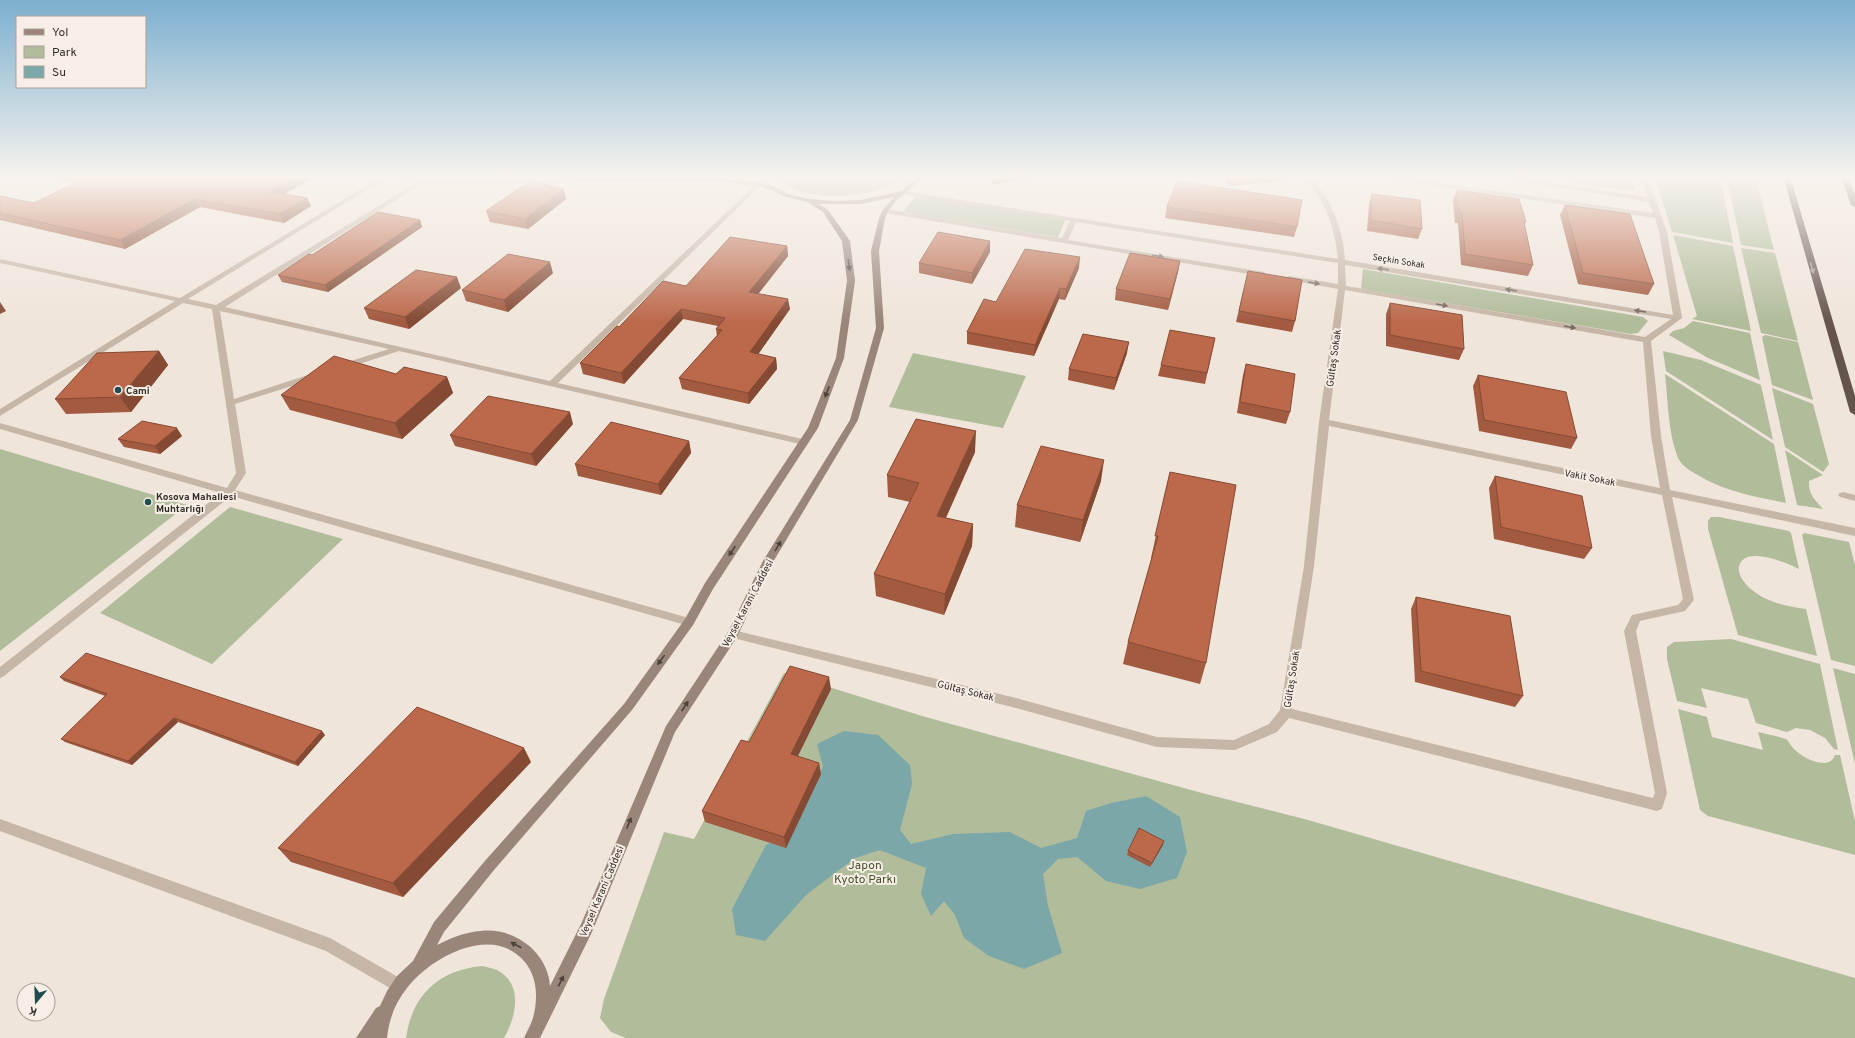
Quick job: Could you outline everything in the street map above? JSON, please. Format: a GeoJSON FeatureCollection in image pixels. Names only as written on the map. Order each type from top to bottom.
{"type":"FeatureCollection","features":[{"type":"Feature","properties":{"kind":"highway"},"geometry":{"type":"LineString","coordinates":[[1800,224],[1855,412]]}},
{"type":"Feature","properties":{"kind":"main road"},"geometry":{"type":"LineString","coordinates":[[417,968],[440,927],[489,866],[628,707],[689,622],[709,586],[813,428],[840,358],[851,281],[846,241],[835,224]]}},
{"type":"Feature","properties":{"kind":"main road","name":"Veysel Karani Caddesi"},"geometry":{"type":"LineString","coordinates":[[535,1033],[587,927],[670,730],[733,634],[768,561],[854,420],[880,328],[875,251],[882,224]]}},
{"type":"Feature","properties":{"kind":"main road"},"geometry":{"type":"LineString","coordinates":[[364,1038],[408,976],[429,957],[453,944],[477,938],[500,938],[520,946],[535,960],[543,980],[544,1003],[535,1033]]}},
{"type":"Feature","properties":{"kind":"main road"},"geometry":{"type":"LineString","coordinates":[[379,1038],[380,1026],[390,1000]]}},
{"type":"Feature","properties":{"kind":"street"},"geometry":{"type":"LineString","coordinates":[[0,413],[306,224]]}},
{"type":"Feature","properties":{"kind":"street"},"geometry":{"type":"LineString","coordinates":[[216,308],[352,224]]}},
{"type":"Feature","properties":{"kind":"street"},"geometry":{"type":"LineString","coordinates":[[552,384],[714,224]]}},
{"type":"Feature","properties":{"kind":"street"},"geometry":{"type":"LineString","coordinates":[[965,224],[1342,287],[1647,340],[1678,318],[1663,232],[1660,224]]}},
{"type":"Feature","properties":{"kind":"street"},"geometry":{"type":"LineString","coordinates":[[1064,241],[1072,224]]}},
{"type":"Feature","properties":{"kind":"street","name":"Seçkin Sokak"},"geometry":{"type":"LineString","coordinates":[[1108,224],[1678,318]]}},
{"type":"Feature","properties":{"kind":"street","name":"Gültaş Sokak"},"geometry":{"type":"LineString","coordinates":[[733,634],[1016,703],[1157,742],[1235,745],[1273,728],[1286,712],[1309,566],[1324,422],[1342,287],[1343,262],[1335,224]]}},
{"type":"Feature","properties":{"kind":"street"},"geometry":{"type":"LineString","coordinates":[[0,261],[399,348],[804,442]]}},
{"type":"Feature","properties":{"kind":"street"},"geometry":{"type":"LineString","coordinates":[[0,673],[229,492],[241,473],[216,308]]}},
{"type":"Feature","properties":{"kind":"street"},"geometry":{"type":"LineString","coordinates":[[1286,712],[1657,805],[1661,793],[1630,631],[1636,618],[1681,608],[1689,600],[1666,493],[1656,436],[1647,340]]}},
{"type":"Feature","properties":{"kind":"street"},"geometry":{"type":"LineString","coordinates":[[230,403],[399,348]]}},
{"type":"Feature","properties":{"kind":"street","name":"Vakit Sokak"},"geometry":{"type":"LineString","coordinates":[[1324,422],[1855,532]]}},
{"type":"Feature","properties":{"kind":"street"},"geometry":{"type":"LineString","coordinates":[[0,426],[689,622]]}},
{"type":"Feature","properties":{"kind":"street"},"geometry":{"type":"LineString","coordinates":[[1842,495],[1855,498]]}},
{"type":"Feature","properties":{"kind":"street"},"geometry":{"type":"LineString","coordinates":[[0,825],[330,945],[400,986]]}},
{"type":"Feature","properties":{"kind":"green space"},"geometry":{"type":"Polygon","coordinates":[[[980,224],[1063,224],[1058,237],[980,224]]]}},
{"type":"Feature","properties":{"kind":"green space"},"geometry":{"type":"Polygon","coordinates":[[[1670,224],[1729,224],[1733,243],[1672,232],[1670,224]]]}},
{"type":"Feature","properties":{"kind":"green space"},"geometry":{"type":"Polygon","coordinates":[[[1737,224],[1767,224],[1774,250],[1741,245],[1737,224]]]}},
{"type":"Feature","properties":{"kind":"green space"},"geometry":{"type":"Polygon","coordinates":[[[1673,235],[1733,246],[1751,331],[1692,319],[1697,316],[1673,235]]]}},
{"type":"Feature","properties":{"kind":"green space"},"geometry":{"type":"Polygon","coordinates":[[[1741,248],[1775,253],[1798,341],[1761,333],[1741,248]]]}},
{"type":"Feature","properties":{"kind":"green space"},"geometry":{"type":"Polygon","coordinates":[[[1363,269],[1643,317],[1648,321],[1638,333],[1631,334],[1361,289],[1363,269]]]}},
{"type":"Feature","properties":{"kind":"green space"},"geometry":{"type":"Polygon","coordinates":[[[1693,321],[1750,333],[1760,380],[1708,358],[1669,335],[1673,331],[1684,328],[1693,321]]]}},
{"type":"Feature","properties":{"kind":"green space"},"geometry":{"type":"Polygon","coordinates":[[[1765,335],[1798,342],[1813,400],[1772,385],[1762,337],[1765,335]]]}},
{"type":"Feature","properties":{"kind":"green space"},"geometry":{"type":"Polygon","coordinates":[[[1663,351],[1701,360],[1761,385],[1773,440],[1666,371],[1663,351]]]}},
{"type":"Feature","properties":{"kind":"green space"},"geometry":{"type":"Polygon","coordinates":[[[913,353],[1026,376],[1003,428],[889,407],[913,353]]]}},
{"type":"Feature","properties":{"kind":"green space"},"geometry":{"type":"Polygon","coordinates":[[[1665,374],[1774,444],[1786,503],[1740,493],[1707,480],[1686,468],[1678,458],[1672,438],[1665,374]]]}},
{"type":"Feature","properties":{"kind":"green space"},"geometry":{"type":"Polygon","coordinates":[[[1772,388],[1813,404],[1829,464],[1823,472],[1785,447],[1772,388]]]}},
{"type":"Feature","properties":{"kind":"green space"},"geometry":{"type":"Polygon","coordinates":[[[0,449],[187,505],[0,651],[0,449]]]}},
{"type":"Feature","properties":{"kind":"green space"},"geometry":{"type":"Polygon","coordinates":[[[1785,450],[1823,475],[1809,481],[1809,486],[1817,503],[1823,509],[1797,505],[1785,450]]]}},
{"type":"Feature","properties":{"kind":"green space"},"geometry":{"type":"Polygon","coordinates":[[[230,507],[343,539],[212,664],[100,613],[230,507]]]}},
{"type":"Feature","properties":{"kind":"green space"},"geometry":{"type":"Polygon","coordinates":[[[1711,517],[1719,517],[1789,531],[1791,533],[1799,569],[1786,563],[1757,556],[1742,560],[1739,567],[1739,572],[1742,579],[1748,586],[1762,597],[1779,604],[1806,609],[1817,656],[1738,635],[1708,529],[1708,521],[1711,517]]]}},
{"type":"Feature","properties":{"kind":"green space"},"geometry":{"type":"Polygon","coordinates":[[[1804,533],[1849,542],[1855,565],[1855,666],[1831,660],[1802,535],[1804,533]]]}},
{"type":"Feature","properties":{"kind":"green space"},"geometry":{"type":"Polygon","coordinates":[[[1731,639],[1820,664],[1838,750],[1834,749],[1825,738],[1810,730],[1796,728],[1787,732],[1756,723],[1748,699],[1701,688],[1707,708],[1677,701],[1667,659],[1667,647],[1674,642],[1731,639]]]}},
{"type":"Feature","properties":{"kind":"green space"},"geometry":{"type":"Polygon","coordinates":[[[1833,668],[1855,674],[1855,764],[1833,668]]]}},
{"type":"Feature","properties":{"kind":"green space","name":"Japon Kyoto Parkı"},"geometry":{"type":"Polygon","coordinates":[[[784,673],[922,716],[1202,793],[1308,820],[1855,978],[1855,1038],[626,1038],[611,1032],[600,1018],[604,999],[664,832],[694,839],[784,673]]]}},
{"type":"Feature","properties":{"kind":"green space"},"geometry":{"type":"Polygon","coordinates":[[[1678,709],[1707,717],[1712,737],[1763,750],[1758,732],[1786,739],[1797,752],[1815,762],[1827,762],[1832,760],[1835,755],[1840,755],[1855,821],[1855,855],[1708,816],[1700,810],[1678,709]]]}},
{"type":"Feature","properties":{"kind":"green space"},"geometry":{"type":"Polygon","coordinates":[[[482,966],[495,969],[506,976],[514,992],[514,1011],[512,1020],[504,1038],[406,1038],[414,1009],[421,997],[430,987],[453,973],[467,968],[482,966]]]}},
{"type":"Feature","properties":{"kind":"water"},"geometry":{"type":"Polygon","coordinates":[[[844,731],[878,735],[910,765],[912,784],[900,830],[911,844],[953,834],[1010,832],[1041,848],[1077,838],[1086,811],[1111,803],[1146,796],[1180,817],[1187,852],[1177,878],[1140,889],[1106,881],[1077,857],[1058,859],[1043,874],[1048,906],[1062,953],[1024,969],[989,956],[964,938],[955,915],[944,901],[931,916],[921,894],[926,868],[880,850],[855,858],[806,895],[765,941],[736,935],[732,909],[766,845],[793,832],[823,766],[817,744],[844,731]]]}},
{"type":"Feature","properties":{"kind":"building"},"geometry":{"type":"Polygon","coordinates":[[[51,224],[148,224],[120,240],[51,224]]]}},
{"type":"Feature","properties":{"kind":"building"},"geometry":{"type":"Polygon","coordinates":[[[359,224],[414,224],[325,285],[278,275],[309,254],[312,255],[359,224]]]}},
{"type":"Feature","properties":{"kind":"building"},"geometry":{"type":"Polygon","coordinates":[[[1280,224],[1297,224],[1297,227],[1280,224]]]}},
{"type":"Feature","properties":{"kind":"building"},"geometry":{"type":"Polygon","coordinates":[[[1396,224],[1422,224],[1422,229],[1396,224]]]}},
{"type":"Feature","properties":{"kind":"building"},"geometry":{"type":"Polygon","coordinates":[[[1463,224],[1525,224],[1533,265],[1465,254],[1463,224]]]}},
{"type":"Feature","properties":{"kind":"building"},"geometry":{"type":"Polygon","coordinates":[[[1570,224],[1634,224],[1654,284],[1583,273],[1570,224]]]}},
{"type":"Feature","properties":{"kind":"building"},"geometry":{"type":"Polygon","coordinates":[[[938,232],[990,241],[972,273],[919,263],[938,232]]]}},
{"type":"Feature","properties":{"kind":"building"},"geometry":{"type":"Polygon","coordinates":[[[730,237],[787,246],[749,292],[788,299],[750,352],[776,358],[748,393],[679,378],[722,330],[716,329],[725,318],[681,309],[621,373],[580,363],[617,326],[619,327],[663,281],[686,286],[730,237]]]}},
{"type":"Feature","properties":{"kind":"building"},"geometry":{"type":"Polygon","coordinates":[[[1025,249],[1080,257],[1066,289],[1060,288],[1035,345],[967,332],[984,299],[996,302],[1025,249]]]}},
{"type":"Feature","properties":{"kind":"building"},"geometry":{"type":"Polygon","coordinates":[[[1130,253],[1180,261],[1170,299],[1116,289],[1130,253]]]}},
{"type":"Feature","properties":{"kind":"building"},"geometry":{"type":"Polygon","coordinates":[[[508,254],[550,262],[504,300],[462,290],[508,254]]]}},
{"type":"Feature","properties":{"kind":"building"},"geometry":{"type":"Polygon","coordinates":[[[416,270],[457,277],[405,317],[364,308],[416,270]]]}},
{"type":"Feature","properties":{"kind":"building"},"geometry":{"type":"Polygon","coordinates":[[[1248,271],[1302,280],[1295,321],[1239,311],[1248,271]]]}},
{"type":"Feature","properties":{"kind":"building"},"geometry":{"type":"Polygon","coordinates":[[[1390,303],[1462,315],[1464,349],[1390,335],[1390,303]]]}},
{"type":"Feature","properties":{"kind":"building"},"geometry":{"type":"Polygon","coordinates":[[[1170,330],[1215,338],[1207,373],[1161,365],[1170,330]]]}},
{"type":"Feature","properties":{"kind":"building"},"geometry":{"type":"Polygon","coordinates":[[[1083,334],[1129,342],[1116,378],[1069,369],[1083,334]]]}},
{"type":"Feature","properties":{"kind":"building"},"geometry":{"type":"Polygon","coordinates":[[[159,351],[120,397],[55,399],[97,353],[159,351]]]}},
{"type":"Feature","properties":{"kind":"building"},"geometry":{"type":"Polygon","coordinates":[[[334,356],[396,374],[404,367],[447,377],[395,423],[281,395],[334,356]]]}},
{"type":"Feature","properties":{"kind":"building"},"geometry":{"type":"Polygon","coordinates":[[[1246,364],[1295,374],[1290,412],[1240,402],[1246,364]]]}},
{"type":"Feature","properties":{"kind":"building"},"geometry":{"type":"Polygon","coordinates":[[[1478,375],[1566,392],[1577,438],[1484,420],[1478,375]]]}},
{"type":"Feature","properties":{"kind":"building"},"geometry":{"type":"Polygon","coordinates":[[[488,396],[570,412],[531,454],[450,435],[488,396]]]}},
{"type":"Feature","properties":{"kind":"building"},"geometry":{"type":"Polygon","coordinates":[[[916,419],[976,431],[937,516],[973,524],[945,594],[874,574],[919,483],[887,475],[916,419]]]}},
{"type":"Feature","properties":{"kind":"building"},"geometry":{"type":"Polygon","coordinates":[[[142,421],[177,428],[155,446],[118,439],[142,421]]]}},
{"type":"Feature","properties":{"kind":"building"},"geometry":{"type":"Polygon","coordinates":[[[611,422],[689,441],[658,484],[575,464],[611,422]]]}},
{"type":"Feature","properties":{"kind":"building"},"geometry":{"type":"Polygon","coordinates":[[[1041,446],[1104,460],[1083,520],[1017,505],[1041,446]]]}},
{"type":"Feature","properties":{"kind":"building"},"geometry":{"type":"Polygon","coordinates":[[[1170,472],[1236,485],[1206,663],[1128,642],[1158,536],[1155,536],[1170,472]]]}},
{"type":"Feature","properties":{"kind":"building"},"geometry":{"type":"Polygon","coordinates":[[[1495,476],[1582,496],[1592,548],[1501,527],[1495,476]]]}},
{"type":"Feature","properties":{"kind":"building"},"geometry":{"type":"Polygon","coordinates":[[[1416,597],[1510,616],[1523,696],[1421,671],[1416,597]]]}},
{"type":"Feature","properties":{"kind":"building"},"geometry":{"type":"Polygon","coordinates":[[[86,653],[322,731],[295,762],[174,718],[128,761],[61,739],[107,694],[60,677],[86,653]]]}},
{"type":"Feature","properties":{"kind":"building"},"geometry":{"type":"Polygon","coordinates":[[[790,666],[829,677],[791,754],[819,763],[784,837],[702,811],[741,740],[749,742],[790,666]]]}},
{"type":"Feature","properties":{"kind":"building"},"geometry":{"type":"Polygon","coordinates":[[[417,707],[524,748],[393,883],[278,848],[417,707]]]}},
{"type":"Feature","properties":{"kind":"building"},"geometry":{"type":"Polygon","coordinates":[[[1139,828],[1164,841],[1152,863],[1128,851],[1139,828]]]}},
{"type":"Feature","properties":{"kind":"place","name":"Cami"},"geometry":{"type":"Point","coordinates":[118,390]}},
{"type":"Feature","properties":{"kind":"place","name":"Kosova Mahallesi Muhtarlığı"},"geometry":{"type":"Point","coordinates":[148,502]}}]}
